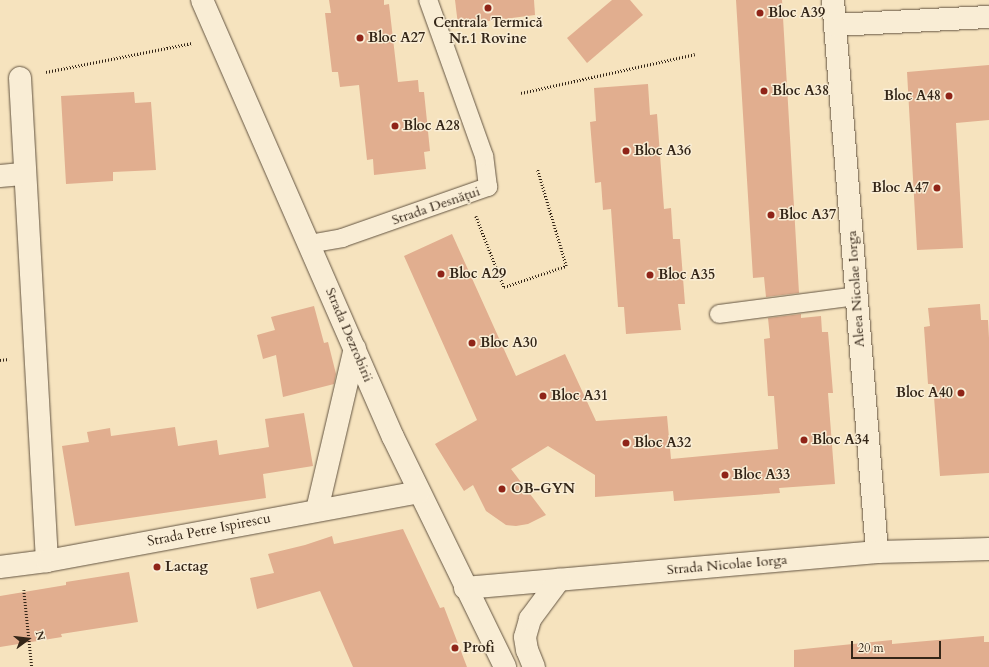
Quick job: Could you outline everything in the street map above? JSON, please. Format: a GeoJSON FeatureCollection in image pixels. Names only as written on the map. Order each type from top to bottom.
{"type":"FeatureCollection","features":[{"type":"Feature","properties":{"kind":"street","name":"Strada Dezrobirii"},"geometry":{"type":"LineString","coordinates":[[202,0],[419,492],[505,667]]}},
{"type":"Feature","properties":{"kind":"street","name":"Aleea Nicolae Iorga"},"geometry":{"type":"LineString","coordinates":[[833,0],[877,552]]}},
{"type":"Feature","properties":{"kind":"street"},"geometry":{"type":"LineString","coordinates":[[835,25],[989,17]]}},
{"type":"Feature","properties":{"kind":"street"},"geometry":{"type":"LineString","coordinates":[[20,78],[47,561]]}},
{"type":"Feature","properties":{"kind":"street"},"geometry":{"type":"LineString","coordinates":[[0,176],[25,174]]}},
{"type":"Feature","properties":{"kind":"street"},"geometry":{"type":"LineString","coordinates":[[318,510],[355,348]]}},
{"type":"Feature","properties":{"kind":"street","name":"Strada Petre Ispirescu"},"geometry":{"type":"LineString","coordinates":[[0,566],[47,561],[419,492]]}},
{"type":"Feature","properties":{"kind":"street","name":"Strada Nicolae Iorga"},"geometry":{"type":"LineString","coordinates":[[465,588],[877,552],[989,549]]}},
{"type":"Feature","properties":{"kind":"street"},"geometry":{"type":"LineString","coordinates":[[534,667],[526,650],[525,637],[530,619],[559,580]]}},
{"type":"Feature","properties":{"kind":"lane","name":"Strada Desnățui"},"geometry":{"type":"LineString","coordinates":[[310,244],[342,238],[488,187],[484,156],[428,0]]}},
{"type":"Feature","properties":{"kind":"lane"},"geometry":{"type":"LineString","coordinates":[[719,314],[856,296]]}},
{"type":"Feature","properties":{"kind":"path"},"geometry":{"type":"LineString","coordinates":[[20,78],[218,37]]}},
{"type":"Feature","properties":{"kind":"path"},"geometry":{"type":"LineString","coordinates":[[521,93],[695,54]]}},
{"type":"Feature","properties":{"kind":"path"},"geometry":{"type":"LineString","coordinates":[[468,195],[504,287],[566,266],[537,169]]}},
{"type":"Feature","properties":{"kind":"path"},"geometry":{"type":"LineString","coordinates":[[21,564],[32,667]]}},
{"type":"Feature","properties":{"kind":"building"},"geometry":{"type":"Polygon","coordinates":[[[329,0],[384,0],[384,5],[389,4],[398,82],[418,80],[419,92],[424,92],[430,151],[424,152],[426,169],[374,175],[373,159],[367,160],[359,85],[340,87],[338,72],[332,72],[325,13],[331,13],[329,0]]]}},
{"type":"Feature","properties":{"kind":"building","name":"Centrala Termică Nr.1 Rovine"},"geometry":{"type":"Polygon","coordinates":[[[455,0],[534,0],[535,15],[458,25],[455,0]]]}},
{"type":"Feature","properties":{"kind":"building"},"geometry":{"type":"Polygon","coordinates":[[[612,0],[630,0],[643,15],[587,63],[567,38],[612,0]]]}},
{"type":"Feature","properties":{"kind":"building"},"geometry":{"type":"Polygon","coordinates":[[[736,0],[782,0],[799,293],[766,297],[764,277],[753,278],[736,0]]]}},
{"type":"Feature","properties":{"kind":"building"},"geometry":{"type":"Polygon","coordinates":[[[989,65],[989,120],[956,123],[963,248],[917,250],[907,72],[989,65]]]}},
{"type":"Feature","properties":{"kind":"building"},"geometry":{"type":"Polygon","coordinates":[[[648,84],[650,115],[657,114],[664,209],[671,208],[673,239],[680,239],[685,304],[678,304],[681,330],[626,334],[624,307],[618,307],[611,209],[603,210],[601,182],[595,183],[590,122],[596,121],[594,88],[648,84]]]}},
{"type":"Feature","properties":{"kind":"building"},"geometry":{"type":"Polygon","coordinates":[[[134,92],[135,103],[151,102],[156,170],[113,172],[113,181],[66,184],[61,96],[134,92]]]}},
{"type":"Feature","properties":{"kind":"building"},"geometry":{"type":"Polygon","coordinates":[[[452,234],[516,376],[565,354],[596,421],[667,416],[671,459],[778,449],[774,396],[768,396],[764,339],[770,338],[768,318],[801,314],[801,318],[821,316],[822,332],[828,332],[833,393],[828,393],[835,484],[779,488],[780,493],[674,501],[673,491],[595,497],[595,475],[548,446],[511,469],[546,515],[528,524],[516,526],[506,525],[486,511],[473,485],[464,491],[435,444],[477,420],[404,256],[452,234]]]}},
{"type":"Feature","properties":{"kind":"building","name":"Bloc A40"},"geometry":{"type":"Polygon","coordinates":[[[980,304],[981,320],[988,320],[989,338],[989,473],[940,476],[933,384],[928,384],[924,327],[930,326],[928,308],[980,304]]]}},
{"type":"Feature","properties":{"kind":"building"},"geometry":{"type":"Polygon","coordinates":[[[314,306],[324,343],[328,342],[336,374],[334,384],[283,397],[276,355],[263,359],[257,335],[275,330],[271,317],[314,306]]]}},
{"type":"Feature","properties":{"kind":"building"},"geometry":{"type":"Polygon","coordinates":[[[304,413],[313,466],[263,474],[266,498],[75,526],[62,446],[89,442],[87,432],[110,428],[111,436],[175,427],[178,446],[217,440],[219,455],[269,447],[265,419],[304,413]]]}},
{"type":"Feature","properties":{"kind":"building"},"geometry":{"type":"Polygon","coordinates":[[[403,529],[440,608],[444,607],[467,667],[353,667],[320,591],[257,609],[250,578],[274,573],[268,554],[305,545],[332,536],[334,544],[403,529]]]}},
{"type":"Feature","properties":{"kind":"building"},"geometry":{"type":"Polygon","coordinates":[[[129,572],[138,622],[61,634],[62,637],[0,647],[0,596],[66,585],[66,582],[129,572]]]}},
{"type":"Feature","properties":{"kind":"building"},"geometry":{"type":"Polygon","coordinates":[[[984,636],[984,642],[989,642],[989,667],[794,667],[794,650],[892,640],[892,644],[984,636]]]}},
{"type":"Feature","properties":{"kind":"place","name":"Centrala Termică Nr.1 Rovine"},"geometry":{"type":"Point","coordinates":[488,8]}},
{"type":"Feature","properties":{"kind":"place","name":"Bloc A39"},"geometry":{"type":"Point","coordinates":[760,13]}},
{"type":"Feature","properties":{"kind":"place","name":"Bloc A27"},"geometry":{"type":"Point","coordinates":[360,38]}},
{"type":"Feature","properties":{"kind":"place","name":"Bloc A38"},"geometry":{"type":"Point","coordinates":[764,91]}},
{"type":"Feature","properties":{"kind":"place","name":"Bloc A48"},"geometry":{"type":"Point","coordinates":[949,96]}},
{"type":"Feature","properties":{"kind":"place","name":"Bloc A28"},"geometry":{"type":"Point","coordinates":[395,126]}},
{"type":"Feature","properties":{"kind":"place","name":"Bloc A36"},"geometry":{"type":"Point","coordinates":[626,151]}},
{"type":"Feature","properties":{"kind":"place","name":"Bloc A47"},"geometry":{"type":"Point","coordinates":[937,188]}},
{"type":"Feature","properties":{"kind":"place","name":"Bloc A37"},"geometry":{"type":"Point","coordinates":[771,215]}},
{"type":"Feature","properties":{"kind":"place","name":"Bloc A29"},"geometry":{"type":"Point","coordinates":[441,274]}},
{"type":"Feature","properties":{"kind":"place","name":"Bloc A35"},"geometry":{"type":"Point","coordinates":[650,275]}},
{"type":"Feature","properties":{"kind":"place","name":"Bloc A30"},"geometry":{"type":"Point","coordinates":[472,343]}},
{"type":"Feature","properties":{"kind":"place","name":"Bloc A40"},"geometry":{"type":"Point","coordinates":[961,393]}},
{"type":"Feature","properties":{"kind":"place","name":"Bloc A31"},"geometry":{"type":"Point","coordinates":[543,396]}},
{"type":"Feature","properties":{"kind":"place","name":"Bloc A34"},"geometry":{"type":"Point","coordinates":[804,440]}},
{"type":"Feature","properties":{"kind":"place","name":"Bloc A32"},"geometry":{"type":"Point","coordinates":[626,443]}},
{"type":"Feature","properties":{"kind":"place","name":"Bloc A33"},"geometry":{"type":"Point","coordinates":[725,475]}},
{"type":"Feature","properties":{"kind":"place","name":"OB-GYN"},"geometry":{"type":"Point","coordinates":[502,489]}},
{"type":"Feature","properties":{"kind":"place","name":"Lactag"},"geometry":{"type":"Point","coordinates":[157,567]}},
{"type":"Feature","properties":{"kind":"place","name":"Profi"},"geometry":{"type":"Point","coordinates":[455,648]}}]}
